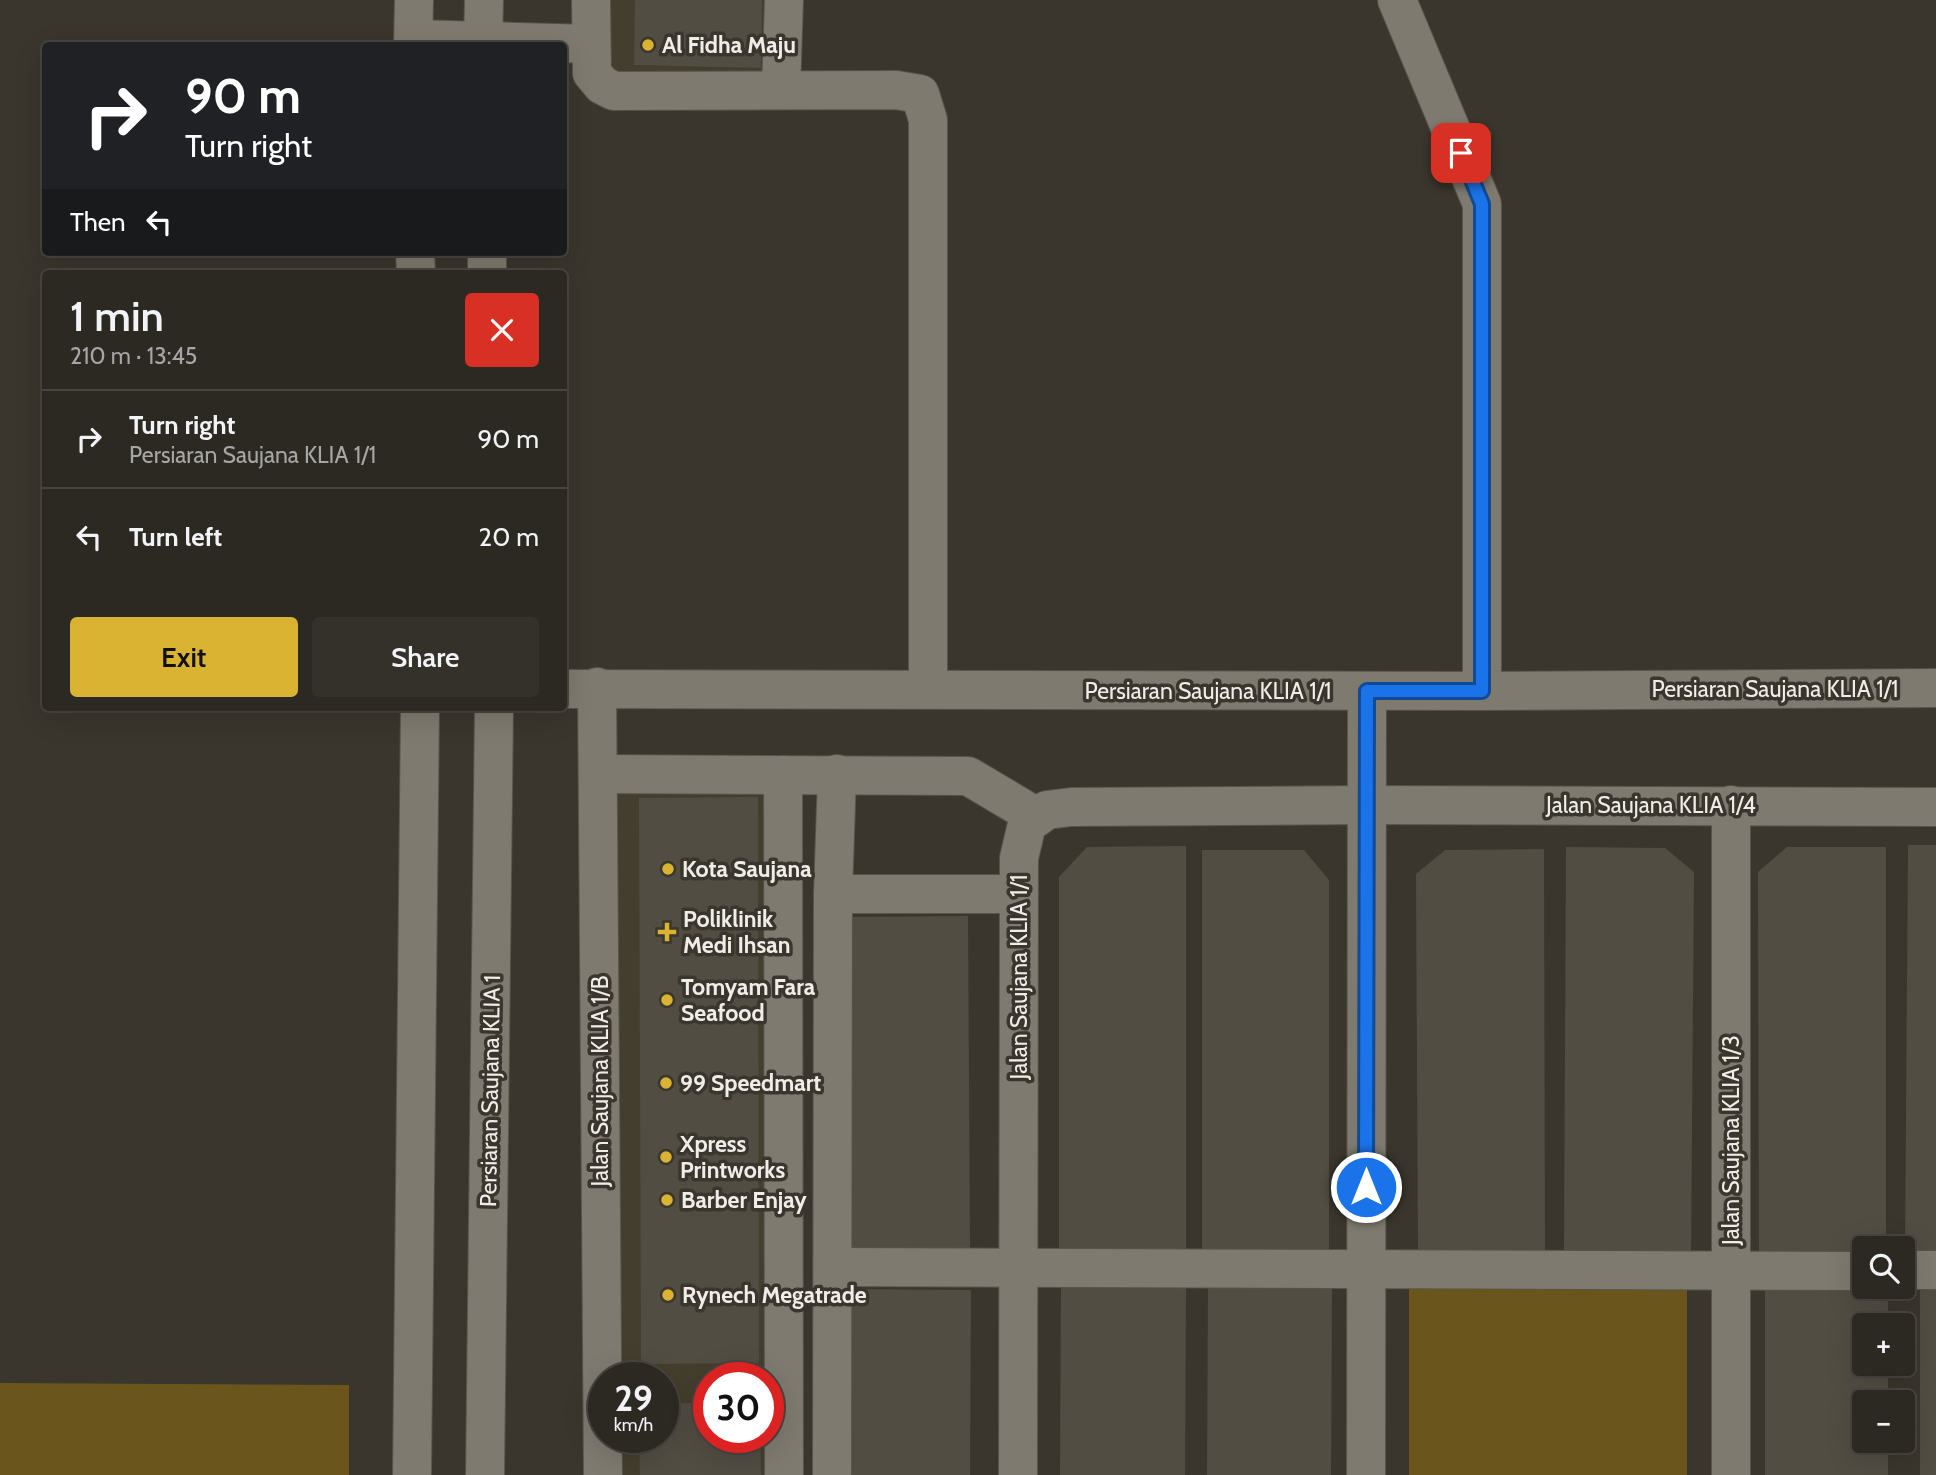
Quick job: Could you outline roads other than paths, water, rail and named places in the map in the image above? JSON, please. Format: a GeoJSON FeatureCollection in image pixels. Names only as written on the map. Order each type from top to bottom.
{"type":"FeatureCollection","features":[{"type":"Feature","properties":{"kind":"street"},"geometry":{"type":"LineString","coordinates":[[413,42],[414,0]]}},
{"type":"Feature","properties":{"kind":"street"},"geometry":{"type":"LineString","coordinates":[[483,42],[484,0]]}},
{"type":"Feature","properties":{"kind":"street"},"geometry":{"type":"LineString","coordinates":[[591,0],[591,59],[602,85],[614,90],[903,90],[920,94],[925,101],[928,120],[928,689]]}},
{"type":"Feature","properties":{"kind":"street"},"geometry":{"type":"LineString","coordinates":[[781,90],[784,0]]}},
{"type":"Feature","properties":{"kind":"street"},"geometry":{"type":"LineString","coordinates":[[1397,0],[1482,204],[1482,691]]}},
{"type":"Feature","properties":{"kind":"street"},"geometry":{"type":"LineString","coordinates":[[567,55],[591,59]]}},
{"type":"Feature","properties":{"kind":"street","name":"Persiaran Saujana KLIA 1/1"},"geometry":{"type":"LineString","coordinates":[[580,688],[1482,691],[1936,688]]}},
{"type":"Feature","properties":{"kind":"street","name":"Jalan Saujana KLIA 1/B"},"geometry":{"type":"LineString","coordinates":[[580,688],[598,774],[603,1475]]}},
{"type":"Feature","properties":{"kind":"street"},"geometry":{"type":"LineString","coordinates":[[1366,1475],[1367,691]]}},
{"type":"Feature","properties":{"kind":"street"},"geometry":{"type":"LineString","coordinates":[[412,1475],[421,711]]}},
{"type":"Feature","properties":{"kind":"street","name":"Persiaran Saujana KLIA 1"},"geometry":{"type":"LineString","coordinates":[[485,1475],[494,711]]}},
{"type":"Feature","properties":{"kind":"street"},"geometry":{"type":"LineString","coordinates":[[598,774],[968,776],[1037,817],[1048,810],[1071,807],[1367,805]]}},
{"type":"Feature","properties":{"kind":"street"},"geometry":{"type":"LineString","coordinates":[[832,1475],[833,894],[837,774]]}},
{"type":"Feature","properties":{"kind":"street"},"geometry":{"type":"LineString","coordinates":[[783,775],[784,1475]]}},
{"type":"Feature","properties":{"kind":"street","name":"Jalan Saujana KLIA 1/4"},"geometry":{"type":"LineString","coordinates":[[1367,805],[1936,807]]}},
{"type":"Feature","properties":{"kind":"street","name":"Jalan Saujana KLIA 1/3"},"geometry":{"type":"LineString","coordinates":[[1731,805],[1731,1475]]}},
{"type":"Feature","properties":{"kind":"street","name":"Jalan Saujana KLIA 1/1"},"geometry":{"type":"LineString","coordinates":[[1018,1475],[1019,858],[1027,824],[1037,817]]}},
{"type":"Feature","properties":{"kind":"street"},"geometry":{"type":"LineString","coordinates":[[833,894],[1019,894]]}},
{"type":"Feature","properties":{"kind":"street"},"geometry":{"type":"LineString","coordinates":[[833,1267],[1852,1271]]}},
{"type":"Feature","properties":{"kind":"street"},"geometry":{"type":"LineString","coordinates":[[1915,1270],[1936,1270]]}},
{"type":"Feature","properties":{"kind":"place","name":"Al Fidha Maju"},"geometry":{"type":"Point","coordinates":[648,45]}},
{"type":"Feature","properties":{"kind":"place","name":"Kota Saujana"},"geometry":{"type":"Point","coordinates":[668,869]}},
{"type":"Feature","properties":{"kind":"place","name":"Poliklinik Medi Ihsan"},"geometry":{"type":"Point","coordinates":[667,932]}},
{"type":"Feature","properties":{"kind":"place","name":"Tomyam Fara Seafood"},"geometry":{"type":"Point","coordinates":[667,1000]}},
{"type":"Feature","properties":{"kind":"place","name":"99 Speedmart"},"geometry":{"type":"Point","coordinates":[666,1083]}},
{"type":"Feature","properties":{"kind":"place","name":"Xpress Printworks"},"geometry":{"type":"Point","coordinates":[666,1157]}},
{"type":"Feature","properties":{"kind":"place","name":"Barber Enjay"},"geometry":{"type":"Point","coordinates":[667,1200]}},
{"type":"Feature","properties":{"kind":"place","name":"Rynech Megatrade"},"geometry":{"type":"Point","coordinates":[668,1295]}}]}
